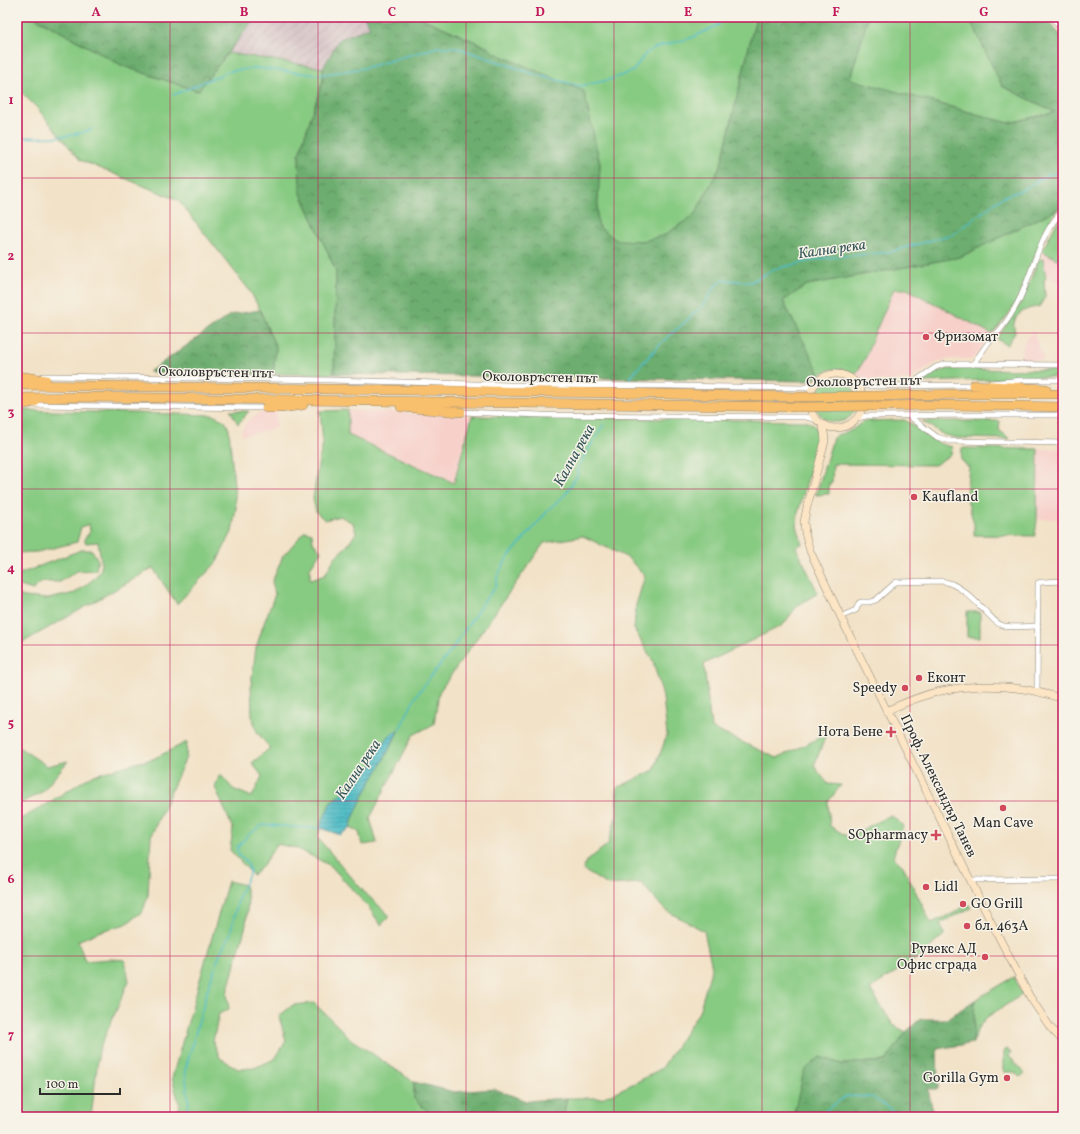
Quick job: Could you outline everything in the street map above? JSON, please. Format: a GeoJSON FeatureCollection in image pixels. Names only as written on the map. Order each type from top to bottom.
{"type":"FeatureCollection","features":[{"type":"Feature","properties":{"kind":"highway"},"geometry":{"type":"LineString","coordinates":[[17,376],[91,386]]}},
{"type":"Feature","properties":{"kind":"highway","name":"Околовръстен път"},"geometry":{"type":"LineString","coordinates":[[17,385],[454,390],[798,397],[1063,394]]}},
{"type":"Feature","properties":{"kind":"highway"},"geometry":{"type":"LineString","coordinates":[[454,390],[484,385]]}},
{"type":"Feature","properties":{"kind":"highway"},"geometry":{"type":"LineString","coordinates":[[527,385],[554,392]]}},
{"type":"Feature","properties":{"kind":"highway"},"geometry":{"type":"LineString","coordinates":[[973,385],[1037,388],[1063,391]]}},
{"type":"Feature","properties":{"kind":"highway","name":"Околовръстен път"},"geometry":{"type":"LineString","coordinates":[[18,402],[90,396],[328,401],[798,407],[955,405],[1063,407]]}},
{"type":"Feature","properties":{"kind":"highway"},"geometry":{"type":"LineString","coordinates":[[266,408],[281,408],[328,401]]}},
{"type":"Feature","properties":{"kind":"highway"},"geometry":{"type":"LineString","coordinates":[[373,401],[399,407],[461,412]]}},
{"type":"Feature","properties":{"kind":"street"},"geometry":{"type":"LineString","coordinates":[[1051,17],[1063,29]]}},
{"type":"Feature","properties":{"kind":"street"},"geometry":{"type":"LineString","coordinates":[[973,364],[992,337],[999,332],[1019,301],[1045,237],[1053,221],[1063,211]]}},
{"type":"Feature","properties":{"kind":"street"},"geometry":{"type":"LineString","coordinates":[[906,386],[945,364],[1063,365]]}},
{"type":"Feature","properties":{"kind":"street"},"geometry":{"type":"LineString","coordinates":[[461,412],[806,417],[832,428],[837,428],[851,424],[858,418],[862,410],[862,392],[857,384],[850,378],[836,374],[827,376],[818,381],[814,386],[810,397],[810,409],[819,422]]}},
{"type":"Feature","properties":{"kind":"street","name":"Околовръстен път"},"geometry":{"type":"LineString","coordinates":[[17,376],[331,380],[484,385],[803,388],[811,386],[818,381]]}},
{"type":"Feature","properties":{"kind":"street"},"geometry":{"type":"LineString","coordinates":[[857,384],[862,386],[973,385],[1023,380],[1063,380]]}},
{"type":"Feature","properties":{"kind":"street","name":"Околовръстен път"},"geometry":{"type":"LineString","coordinates":[[18,402],[266,408]]}},
{"type":"Feature","properties":{"kind":"street"},"geometry":{"type":"LineString","coordinates":[[858,418],[866,416],[1063,415]]}},
{"type":"Feature","properties":{"kind":"street"},"geometry":{"type":"LineString","coordinates":[[908,416],[943,440],[1063,443]]}},
{"type":"Feature","properties":{"kind":"street","name":"Проф. Александър Танев"},"geometry":{"type":"LineString","coordinates":[[819,422],[824,432],[825,441],[804,522],[810,552],[886,711],[1030,997],[1050,1027],[1063,1041]]}},
{"type":"Feature","properties":{"kind":"street","name":"Проф. Александър Танев"},"geometry":{"type":"LineString","coordinates":[[825,441],[837,428]]}},
{"type":"Feature","properties":{"kind":"street"},"geometry":{"type":"LineString","coordinates":[[840,617],[856,610],[862,602],[876,600],[896,582],[942,581],[957,586],[998,624],[1007,626],[1038,626]]}},
{"type":"Feature","properties":{"kind":"street"},"geometry":{"type":"LineString","coordinates":[[1037,691],[1038,584],[1042,582],[1063,581]]}},
{"type":"Feature","properties":{"kind":"street"},"geometry":{"type":"LineString","coordinates":[[886,711],[926,695],[958,688],[1001,686],[1037,691],[1063,699]]}},
{"type":"Feature","properties":{"kind":"street"},"geometry":{"type":"LineString","coordinates":[[970,880],[1063,879]]}},
{"type":"Feature","properties":{"kind":"shaded area"},"geometry":{"type":"Polygon","coordinates":[[[256,17],[364,17],[370,27],[339,39],[323,68],[228,53],[256,17]]]}},
{"type":"Feature","properties":{"kind":"shaded area"},"geometry":{"type":"Polygon","coordinates":[[[1042,251],[1063,262],[1063,284],[1052,279],[1050,275],[1046,275],[1042,251]]]}},
{"type":"Feature","properties":{"kind":"shaded area"},"geometry":{"type":"Polygon","coordinates":[[[894,289],[906,289],[992,334],[973,359],[944,360],[936,363],[909,380],[864,380],[856,374],[866,357],[894,289]]]}},
{"type":"Feature","properties":{"kind":"shaded area"},"geometry":{"type":"Polygon","coordinates":[[[1033,331],[1044,360],[1020,360],[1023,344],[1033,331]]]}},
{"type":"Feature","properties":{"kind":"shaded area"},"geometry":{"type":"Polygon","coordinates":[[[348,410],[472,416],[455,483],[348,435],[348,410]]]}},
{"type":"Feature","properties":{"kind":"shaded area"},"geometry":{"type":"Polygon","coordinates":[[[277,412],[276,428],[243,436],[241,432],[245,424],[251,418],[260,413],[277,412]]]}},
{"type":"Feature","properties":{"kind":"shaded area"},"geometry":{"type":"Polygon","coordinates":[[[1038,449],[1063,449],[1063,519],[1037,519],[1038,449]]]}},
{"type":"Feature","properties":{"kind":"green space"},"geometry":{"type":"Polygon","coordinates":[[[17,17],[34,17],[123,66],[197,91],[228,53],[323,68],[323,80],[299,154],[300,191],[336,271],[334,374],[273,374],[276,348],[260,310],[250,291],[178,200],[80,160],[37,108],[17,88],[17,17]]]}},
{"type":"Feature","properties":{"kind":"green space"},"geometry":{"type":"Polygon","coordinates":[[[34,17],[256,17],[198,91],[123,66],[34,17]]]}},
{"type":"Feature","properties":{"kind":"green space"},"geometry":{"type":"Polygon","coordinates":[[[364,17],[420,17],[489,48],[493,52],[584,91],[600,164],[597,217],[599,227],[616,240],[643,241],[665,235],[695,214],[721,165],[755,17],[868,17],[850,79],[1009,123],[1055,112],[1002,86],[969,17],[1043,17],[1063,37],[1063,206],[960,257],[807,285],[783,301],[820,374],[813,380],[334,374],[336,271],[300,191],[299,154],[323,80],[323,68],[339,39],[370,27],[364,17]]]}},
{"type":"Feature","properties":{"kind":"green space"},"geometry":{"type":"Polygon","coordinates":[[[420,17],[755,17],[721,165],[695,214],[665,235],[643,241],[616,240],[599,227],[597,217],[600,164],[489,48],[420,17]]]}},
{"type":"Feature","properties":{"kind":"green space"},"geometry":{"type":"Polygon","coordinates":[[[868,17],[969,17],[1002,86],[1055,112],[1009,123],[850,79],[868,17]]]}},
{"type":"Feature","properties":{"kind":"green space"},"geometry":{"type":"Polygon","coordinates":[[[1058,209],[1043,235],[1018,299],[1008,315],[992,334],[907,289],[894,289],[866,357],[856,374],[846,370],[834,369],[820,374],[783,301],[807,285],[960,257],[1058,209]]]}},
{"type":"Feature","properties":{"kind":"green space"},"geometry":{"type":"Polygon","coordinates":[[[1063,215],[1063,262],[1042,251],[1056,224],[1063,215]]]}},
{"type":"Feature","properties":{"kind":"green space"},"geometry":{"type":"Polygon","coordinates":[[[1043,259],[1046,278],[1044,280],[1045,297],[1039,307],[1028,309],[1017,316],[1014,324],[1015,333],[1007,345],[997,339],[1022,301],[1038,261],[1043,259]]]}},
{"type":"Feature","properties":{"kind":"green space"},"geometry":{"type":"Polygon","coordinates":[[[260,310],[276,348],[273,374],[149,372],[230,315],[260,310]]]}},
{"type":"Feature","properties":{"kind":"green space"},"geometry":{"type":"Polygon","coordinates":[[[948,369],[1063,370],[1063,377],[1024,377],[924,382],[937,372],[948,369]]]}},
{"type":"Feature","properties":{"kind":"green space"},"geometry":{"type":"Polygon","coordinates":[[[832,380],[840,380],[848,383],[854,389],[857,401],[854,413],[848,419],[840,422],[832,422],[824,419],[818,413],[815,405],[815,397],[818,389],[824,383],[832,380]]]}},
{"type":"Feature","properties":{"kind":"green space"},"geometry":{"type":"Polygon","coordinates":[[[17,410],[213,415],[225,421],[229,429],[236,508],[232,532],[216,563],[177,604],[153,568],[20,644],[17,658],[17,594],[24,597],[48,599],[75,593],[95,578],[101,569],[101,560],[98,542],[86,543],[84,539],[90,532],[89,524],[81,527],[77,542],[37,552],[17,553],[17,410]]]}},
{"type":"Feature","properties":{"kind":"green space"},"geometry":{"type":"Polygon","coordinates":[[[348,410],[348,435],[454,483],[472,416],[806,421],[815,427],[820,436],[798,513],[797,525],[802,544],[796,547],[818,593],[797,606],[783,625],[704,664],[711,728],[777,758],[826,735],[814,766],[828,784],[841,785],[828,802],[830,826],[848,837],[891,815],[903,826],[893,857],[903,866],[931,923],[954,913],[968,904],[971,908],[940,923],[945,934],[920,956],[870,989],[893,1025],[906,1032],[886,1061],[842,1064],[820,1057],[792,1117],[563,1117],[567,1098],[602,1098],[639,1081],[662,1068],[699,1012],[712,967],[704,931],[665,910],[641,883],[608,885],[583,870],[587,861],[608,844],[617,815],[617,788],[654,770],[667,735],[663,697],[653,661],[634,629],[636,605],[645,576],[628,558],[583,536],[544,543],[439,692],[434,724],[413,735],[370,818],[377,843],[362,845],[359,832],[350,828],[354,815],[366,790],[387,754],[399,729],[379,748],[370,768],[365,775],[331,803],[317,837],[365,893],[390,916],[381,925],[369,908],[331,866],[296,848],[277,844],[261,868],[253,875],[230,850],[233,829],[215,787],[220,774],[233,789],[252,797],[262,776],[252,763],[270,748],[257,732],[252,716],[251,685],[256,648],[275,594],[272,582],[283,556],[305,531],[312,533],[313,542],[321,551],[310,568],[310,580],[325,575],[335,557],[347,546],[356,533],[353,523],[340,516],[325,520],[316,512],[313,499],[323,443],[320,411],[348,410]]]}},
{"type":"Feature","properties":{"kind":"green space"},"geometry":{"type":"Polygon","coordinates":[[[230,411],[249,411],[238,424],[230,411]]]}},
{"type":"Feature","properties":{"kind":"green space"},"geometry":{"type":"Polygon","coordinates":[[[904,420],[933,440],[952,447],[951,454],[935,465],[833,464],[832,483],[829,483],[829,494],[816,495],[833,438],[837,435],[852,430],[864,421],[904,420]]]}},
{"type":"Feature","properties":{"kind":"green space"},"geometry":{"type":"Polygon","coordinates":[[[922,421],[1000,421],[999,430],[1010,439],[957,438],[944,435],[922,421]]]}},
{"type":"Feature","properties":{"kind":"green space"},"geometry":{"type":"Polygon","coordinates":[[[962,448],[1038,449],[1037,519],[1035,536],[974,535],[974,524],[966,495],[969,467],[961,460],[962,448]]]}},
{"type":"Feature","properties":{"kind":"green space"},"geometry":{"type":"Polygon","coordinates":[[[81,550],[92,550],[98,560],[96,570],[77,571],[60,582],[41,582],[33,590],[17,585],[17,575],[81,550]]]}},
{"type":"Feature","properties":{"kind":"green space"},"geometry":{"type":"Polygon","coordinates":[[[967,612],[980,612],[980,637],[967,637],[967,612]]]}},
{"type":"Feature","properties":{"kind":"green space"},"geometry":{"type":"Polygon","coordinates":[[[187,742],[186,757],[151,836],[148,895],[143,911],[126,924],[98,932],[78,941],[85,961],[110,959],[125,960],[129,981],[99,1050],[91,1117],[17,1117],[17,821],[91,776],[153,759],[187,742]]]}},
{"type":"Feature","properties":{"kind":"green space"},"geometry":{"type":"Polygon","coordinates":[[[17,746],[47,766],[68,761],[42,792],[17,805],[17,746]]]}},
{"type":"Feature","properties":{"kind":"green space"},"geometry":{"type":"Polygon","coordinates":[[[228,881],[245,885],[248,899],[246,925],[227,993],[229,1009],[219,1014],[213,1041],[220,1058],[238,1069],[254,1068],[275,1059],[286,1041],[279,1016],[293,1005],[314,1003],[352,1040],[414,1082],[414,1099],[434,1117],[173,1117],[180,1106],[172,1078],[228,881]]]}},
{"type":"Feature","properties":{"kind":"green space"},"geometry":{"type":"Polygon","coordinates":[[[1014,977],[1023,994],[987,1017],[978,1028],[973,1043],[975,1000],[1014,977]]]}},
{"type":"Feature","properties":{"kind":"green space"},"geometry":{"type":"Polygon","coordinates":[[[975,1000],[973,1043],[937,1049],[938,1089],[928,1089],[934,1117],[792,1117],[804,1071],[820,1057],[842,1064],[886,1061],[906,1032],[920,1019],[947,1019],[975,1000]]]}},
{"type":"Feature","properties":{"kind":"green space"},"geometry":{"type":"Polygon","coordinates":[[[1006,1049],[1011,1053],[1009,1056],[1025,1073],[1020,1077],[1014,1072],[1004,1072],[1004,1052],[1006,1049]]]}},
{"type":"Feature","properties":{"kind":"green space"},"geometry":{"type":"Polygon","coordinates":[[[414,1082],[454,1092],[495,1089],[526,1101],[567,1098],[563,1117],[434,1117],[414,1099],[414,1082]]]}},
{"type":"Feature","properties":{"kind":"water"},"geometry":{"type":"Polygon","coordinates":[[[399,729],[380,767],[365,792],[350,828],[340,835],[321,828],[321,824],[331,802],[363,777],[371,767],[377,751],[389,736],[399,729]]]}},
{"type":"Feature","properties":{"kind":"waterway"},"geometry":{"type":"LineString","coordinates":[[173,95],[230,71],[256,68],[319,75],[364,68],[438,47],[455,47],[534,74],[580,86],[609,80],[633,71],[645,54],[654,48],[691,38],[718,25],[726,17]]}},
{"type":"Feature","properties":{"kind":"waterway"},"geometry":{"type":"LineString","coordinates":[[17,137],[46,138],[65,136],[74,135],[92,129]]}},
{"type":"Feature","properties":{"kind":"waterway","name":"Кална река"},"geometry":{"type":"LineString","coordinates":[[630,379],[661,343],[703,305],[716,285],[723,280],[751,282],[774,269],[825,258],[890,252],[953,234],[1003,197],[1024,189],[1047,175],[1058,172],[1063,173]]}},
{"type":"Feature","properties":{"kind":"waterway","name":"Кална река"},"geometry":{"type":"LineString","coordinates":[[399,730],[416,696],[451,651],[484,601],[495,588],[498,575],[506,560],[551,507],[565,495],[577,476],[580,463],[604,424]]}},
{"type":"Feature","properties":{"kind":"waterway","name":"Кална река"},"geometry":{"type":"LineString","coordinates":[[184,1117],[189,1104],[185,1071],[208,988],[221,951],[230,935],[239,896],[250,872],[247,862],[239,856],[237,848],[248,835],[263,825],[322,828]]}},
{"type":"Feature","properties":{"kind":"waterway"},"geometry":{"type":"LineString","coordinates":[[822,1117],[826,1110],[846,1096],[872,1097],[902,1117]]}},
{"type":"Feature","properties":{"kind":"place","name":"Фризомат"},"geometry":{"type":"Point","coordinates":[926,337]}},
{"type":"Feature","properties":{"kind":"place","name":"Kaufland"},"geometry":{"type":"Point","coordinates":[914,497]}},
{"type":"Feature","properties":{"kind":"place","name":"Еконт"},"geometry":{"type":"Point","coordinates":[919,678]}},
{"type":"Feature","properties":{"kind":"place","name":"Speedy"},"geometry":{"type":"Point","coordinates":[905,688]}},
{"type":"Feature","properties":{"kind":"place","name":"Нота Бене"},"geometry":{"type":"Point","coordinates":[891,732]}},
{"type":"Feature","properties":{"kind":"place","name":"Man Cave"},"geometry":{"type":"Point","coordinates":[1003,808]}},
{"type":"Feature","properties":{"kind":"place","name":"SOpharmacy"},"geometry":{"type":"Point","coordinates":[936,835]}},
{"type":"Feature","properties":{"kind":"place","name":"Lidl"},"geometry":{"type":"Point","coordinates":[926,887]}},
{"type":"Feature","properties":{"kind":"place","name":"GO Grill"},"geometry":{"type":"Point","coordinates":[963,904]}},
{"type":"Feature","properties":{"kind":"place","name":"бл. 463А"},"geometry":{"type":"Point","coordinates":[967,926]}},
{"type":"Feature","properties":{"kind":"place","name":"Рувекс АД Офис сграда"},"geometry":{"type":"Point","coordinates":[985,957]}},
{"type":"Feature","properties":{"kind":"place","name":"Gorilla Gym"},"geometry":{"type":"Point","coordinates":[1007,1078]}}]}
